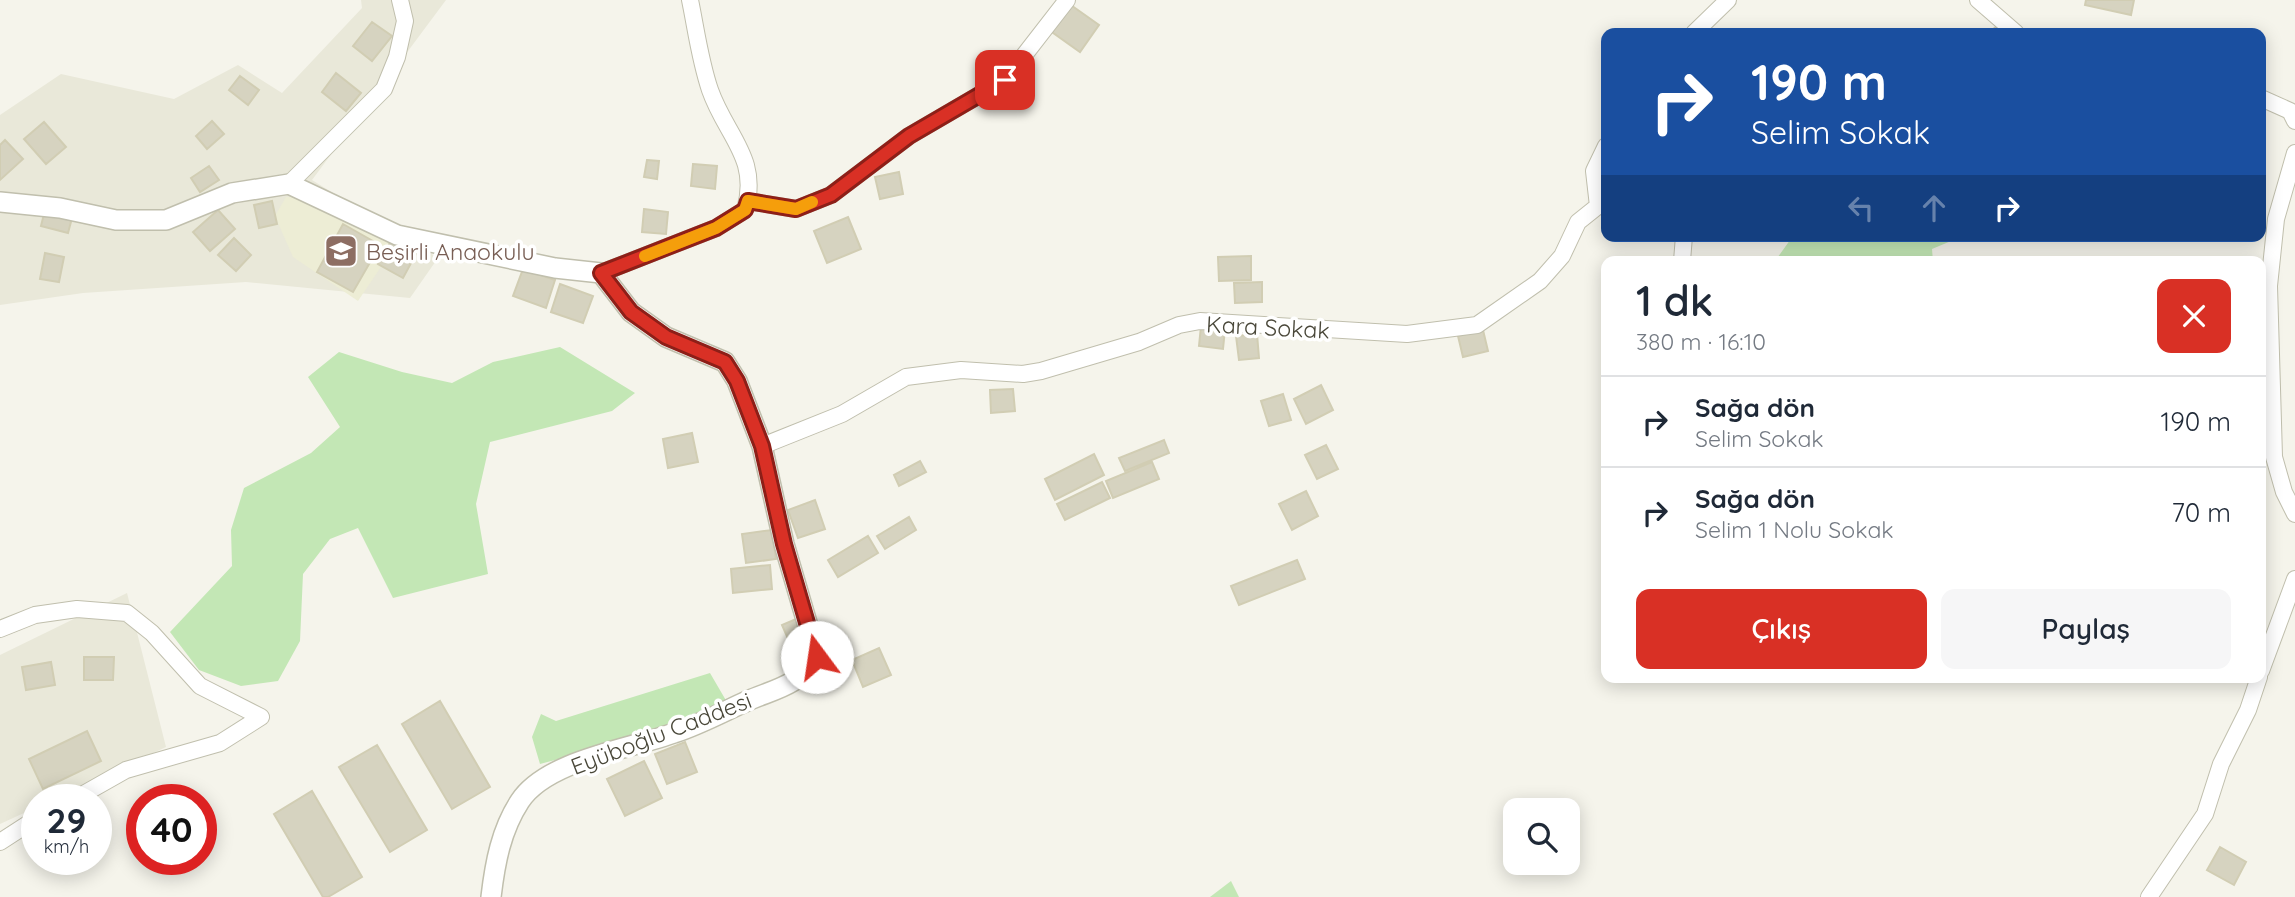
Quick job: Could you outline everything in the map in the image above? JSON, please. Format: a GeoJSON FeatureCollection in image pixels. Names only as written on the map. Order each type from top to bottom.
{"type":"FeatureCollection","features":[{"type":"Feature","properties":{"kind":"street"},"geometry":{"type":"LineString","coordinates":[[289,184],[384,89],[397,57],[405,21],[400,0]]}},
{"type":"Feature","properties":{"kind":"street"},"geometry":{"type":"LineString","coordinates":[[0,202],[60,208],[116,220],[166,220],[232,193],[289,184],[397,235],[518,261],[601,273],[716,228],[745,210],[748,201],[751,190],[750,172],[710,90],[690,0]]}},
{"type":"Feature","properties":{"kind":"street"},"geometry":{"type":"LineString","coordinates":[[748,201],[796,209],[831,195],[909,136],[1005,80],[1067,0]]}},
{"type":"Feature","properties":{"kind":"street"},"geometry":{"type":"LineString","coordinates":[[1699,28],[1728,0]]}},
{"type":"Feature","properties":{"kind":"street"},"geometry":{"type":"LineString","coordinates":[[1978,0],[2009,28]]}},
{"type":"Feature","properties":{"kind":"street"},"geometry":{"type":"LineString","coordinates":[[2266,100],[2290,111],[2295,121]]}},
{"type":"Feature","properties":{"kind":"street"},"geometry":{"type":"LineString","coordinates":[[2295,153],[2276,219],[2269,286],[2274,457],[2284,492],[2295,514]]}},
{"type":"Feature","properties":{"kind":"street","name":"Kara Sokak"},"geometry":{"type":"LineString","coordinates":[[1601,156],[1594,170],[1601,201]]}},
{"type":"Feature","properties":{"kind":"street","name":"Kara Sokak"},"geometry":{"type":"LineString","coordinates":[[762,446],[842,414],[906,377],[961,370],[1023,374],[1041,372],[1190,323],[1407,334],[1477,325],[1540,281],[1562,256],[1578,222],[1601,206]]}},
{"type":"Feature","properties":{"kind":"street","name":"Eyüboğlu Caddesi"},"geometry":{"type":"LineString","coordinates":[[491,897],[496,857],[507,825],[521,799],[542,781],[589,758],[675,733],[803,677],[817,657],[784,544],[762,446],[737,381],[725,362],[666,337],[631,312],[601,273]]}},
{"type":"Feature","properties":{"kind":"street"},"geometry":{"type":"LineString","coordinates":[[2266,657],[2295,579]]}},
{"type":"Feature","properties":{"kind":"street"},"geometry":{"type":"LineString","coordinates":[[0,629],[35,615],[77,609],[127,613],[152,633],[200,686],[261,717],[220,743],[126,770],[102,784]]}},
{"type":"Feature","properties":{"kind":"street"},"geometry":{"type":"LineString","coordinates":[[2149,897],[2205,814],[2221,764],[2248,710],[2257,683]]}},
{"type":"Feature","properties":{"kind":"street"},"geometry":{"type":"LineString","coordinates":[[0,842],[21,828]]}},
{"type":"Feature","properties":{"kind":"shaded area"},"geometry":{"type":"Polygon","coordinates":[[[361,0],[446,0],[312,180],[438,258],[410,298],[246,282],[83,293],[0,305],[0,115],[61,74],[174,99],[238,65],[282,93],[362,8],[361,0]]]}},
{"type":"Feature","properties":{"kind":"shaded area","name":"Beşirli Anaokulu"},"geometry":{"type":"Polygon","coordinates":[[[286,197],[296,197],[395,246],[358,301],[293,257],[275,216],[286,197]]]}},
{"type":"Feature","properties":{"kind":"shaded area"},"geometry":{"type":"Polygon","coordinates":[[[127,593],[166,747],[87,784],[21,784],[21,814],[0,824],[0,655],[127,593]]]}},
{"type":"Feature","properties":{"kind":"green space"},"geometry":{"type":"Polygon","coordinates":[[[1789,242],[1949,242],[1932,249],[1933,256],[1779,256],[1789,242]]]}},
{"type":"Feature","properties":{"kind":"green space"},"geometry":{"type":"Polygon","coordinates":[[[560,347],[635,393],[612,411],[490,442],[476,504],[488,574],[393,598],[358,528],[330,539],[303,574],[300,641],[278,681],[241,686],[199,670],[170,632],[232,566],[231,530],[244,488],[311,453],[340,427],[308,377],[339,352],[402,372],[452,383],[493,362],[560,347]]]}},
{"type":"Feature","properties":{"kind":"green space"},"geometry":{"type":"Polygon","coordinates":[[[710,673],[731,709],[671,729],[540,764],[532,737],[541,714],[556,721],[710,673]]]}},
{"type":"Feature","properties":{"kind":"green space"},"geometry":{"type":"Polygon","coordinates":[[[1231,881],[1239,897],[1210,897],[1231,881]]]}},
{"type":"Feature","properties":{"kind":"building"},"geometry":{"type":"Polygon","coordinates":[[[2086,0],[2134,0],[2131,15],[2085,5],[2086,0]]]}},
{"type":"Feature","properties":{"kind":"building"},"geometry":{"type":"Polygon","coordinates":[[[1068,3],[1099,25],[1080,52],[1049,30],[1068,3]]]}},
{"type":"Feature","properties":{"kind":"building"},"geometry":{"type":"Polygon","coordinates":[[[372,22],[392,36],[372,61],[353,46],[372,22]]]}},
{"type":"Feature","properties":{"kind":"building"},"geometry":{"type":"Polygon","coordinates":[[[336,73],[361,93],[346,111],[322,92],[336,73]]]}},
{"type":"Feature","properties":{"kind":"building"},"geometry":{"type":"Polygon","coordinates":[[[240,76],[259,90],[248,105],[229,90],[240,76]]]}},
{"type":"Feature","properties":{"kind":"building"},"geometry":{"type":"Polygon","coordinates":[[[212,121],[224,134],[207,149],[196,136],[212,121]]]}},
{"type":"Feature","properties":{"kind":"building"},"geometry":{"type":"Polygon","coordinates":[[[44,122],[66,147],[46,164],[24,139],[44,122]]]}},
{"type":"Feature","properties":{"kind":"building"},"geometry":{"type":"Polygon","coordinates":[[[5,140],[23,159],[0,180],[0,145],[5,140]]]}},
{"type":"Feature","properties":{"kind":"building"},"geometry":{"type":"Polygon","coordinates":[[[647,160],[659,161],[657,179],[644,177],[647,160]]]}},
{"type":"Feature","properties":{"kind":"building"},"geometry":{"type":"Polygon","coordinates":[[[693,164],[717,166],[715,189],[691,186],[693,164]]]}},
{"type":"Feature","properties":{"kind":"building"},"geometry":{"type":"Polygon","coordinates":[[[209,166],[219,180],[200,192],[191,178],[209,166]]]}},
{"type":"Feature","properties":{"kind":"building"},"geometry":{"type":"Polygon","coordinates":[[[899,172],[903,194],[880,199],[875,177],[899,172]]]}},
{"type":"Feature","properties":{"kind":"building"},"geometry":{"type":"Polygon","coordinates":[[[272,201],[277,224],[259,228],[254,205],[272,201]]]}},
{"type":"Feature","properties":{"kind":"building"},"geometry":{"type":"Polygon","coordinates":[[[644,209],[668,212],[666,234],[642,232],[644,209]]]}},
{"type":"Feature","properties":{"kind":"building"},"geometry":{"type":"Polygon","coordinates":[[[45,210],[72,218],[68,233],[41,226],[45,210]]]}},
{"type":"Feature","properties":{"kind":"building"},"geometry":{"type":"Polygon","coordinates":[[[218,210],[235,229],[210,251],[193,232],[218,210]]]}},
{"type":"Feature","properties":{"kind":"building"},"geometry":{"type":"Polygon","coordinates":[[[848,217],[861,249],[827,263],[814,231],[848,217]]]}},
{"type":"Feature","properties":{"kind":"building"},"geometry":{"type":"Polygon","coordinates":[[[343,224],[380,245],[353,292],[317,272],[343,224]]]}},
{"type":"Feature","properties":{"kind":"building"},"geometry":{"type":"Polygon","coordinates":[[[234,238],[251,255],[236,271],[218,255],[234,238]]]}},
{"type":"Feature","properties":{"kind":"building"},"geometry":{"type":"Polygon","coordinates":[[[392,239],[417,252],[403,278],[378,264],[392,239]]]}},
{"type":"Feature","properties":{"kind":"building"},"geometry":{"type":"Polygon","coordinates":[[[45,253],[64,257],[59,282],[40,279],[45,253]]]}},
{"type":"Feature","properties":{"kind":"building"},"geometry":{"type":"Polygon","coordinates":[[[1251,256],[1251,280],[1219,281],[1218,257],[1251,256]]]}},
{"type":"Feature","properties":{"kind":"building"},"geometry":{"type":"Polygon","coordinates":[[[523,269],[555,280],[546,308],[513,296],[523,269]]]}},
{"type":"Feature","properties":{"kind":"building"},"geometry":{"type":"Polygon","coordinates":[[[1262,282],[1262,302],[1235,303],[1234,283],[1262,282]]]}},
{"type":"Feature","properties":{"kind":"building"},"geometry":{"type":"Polygon","coordinates":[[[560,284],[593,296],[583,323],[551,312],[560,284]]]}},
{"type":"Feature","properties":{"kind":"building"},"geometry":{"type":"Polygon","coordinates":[[[1201,326],[1225,329],[1223,349],[1199,346],[1201,326]]]}},
{"type":"Feature","properties":{"kind":"building"},"geometry":{"type":"Polygon","coordinates":[[[1483,330],[1488,351],[1463,357],[1458,336],[1483,330]]]}},
{"type":"Feature","properties":{"kind":"building"},"geometry":{"type":"Polygon","coordinates":[[[1257,334],[1259,358],[1239,360],[1236,336],[1257,334]]]}},
{"type":"Feature","properties":{"kind":"building"},"geometry":{"type":"Polygon","coordinates":[[[1321,385],[1333,410],[1306,424],[1294,399],[1321,385]]]}},
{"type":"Feature","properties":{"kind":"building"},"geometry":{"type":"Polygon","coordinates":[[[1013,389],[1015,411],[991,413],[990,390],[1013,389]]]}},
{"type":"Feature","properties":{"kind":"building"},"geometry":{"type":"Polygon","coordinates":[[[1283,394],[1291,420],[1269,426],[1261,401],[1283,394]]]}},
{"type":"Feature","properties":{"kind":"building"},"geometry":{"type":"Polygon","coordinates":[[[692,433],[698,462],[668,468],[663,439],[692,433]]]}},
{"type":"Feature","properties":{"kind":"building"},"geometry":{"type":"Polygon","coordinates":[[[1164,440],[1169,453],[1125,471],[1119,458],[1164,440]]]}},
{"type":"Feature","properties":{"kind":"building"},"geometry":{"type":"Polygon","coordinates":[[[1326,445],[1338,469],[1317,479],[1305,455],[1326,445]]]}},
{"type":"Feature","properties":{"kind":"building"},"geometry":{"type":"Polygon","coordinates":[[[1094,454],[1104,475],[1055,500],[1045,479],[1094,454]]]}},
{"type":"Feature","properties":{"kind":"building"},"geometry":{"type":"Polygon","coordinates":[[[920,461],[926,472],[899,486],[894,475],[920,461]]]}},
{"type":"Feature","properties":{"kind":"building"},"geometry":{"type":"Polygon","coordinates":[[[1152,462],[1159,479],[1113,498],[1106,481],[1152,462]]]}},
{"type":"Feature","properties":{"kind":"building"},"geometry":{"type":"Polygon","coordinates":[[[1102,482],[1110,498],[1065,520],[1057,504],[1102,482]]]}},
{"type":"Feature","properties":{"kind":"building"},"geometry":{"type":"Polygon","coordinates":[[[1306,491],[1318,516],[1292,530],[1279,504],[1306,491]]]}},
{"type":"Feature","properties":{"kind":"building"},"geometry":{"type":"Polygon","coordinates":[[[815,500],[825,529],[798,538],[788,510],[815,500]]]}},
{"type":"Feature","properties":{"kind":"building"},"geometry":{"type":"Polygon","coordinates":[[[909,517],[916,530],[885,549],[877,536],[909,517]]]}},
{"type":"Feature","properties":{"kind":"building"},"geometry":{"type":"Polygon","coordinates":[[[772,530],[776,559],[746,563],[742,534],[772,530]]]}},
{"type":"Feature","properties":{"kind":"building"},"geometry":{"type":"Polygon","coordinates":[[[868,536],[878,553],[838,577],[828,560],[868,536]]]}},
{"type":"Feature","properties":{"kind":"building"},"geometry":{"type":"Polygon","coordinates":[[[1297,560],[1305,579],[1239,605],[1231,586],[1297,560]]]}},
{"type":"Feature","properties":{"kind":"building"},"geometry":{"type":"Polygon","coordinates":[[[770,565],[772,589],[733,593],[731,569],[770,565]]]}},
{"type":"Feature","properties":{"kind":"building"},"geometry":{"type":"Polygon","coordinates":[[[796,619],[806,641],[792,648],[782,625],[796,619]]]}},
{"type":"Feature","properties":{"kind":"building"},"geometry":{"type":"Polygon","coordinates":[[[879,648],[891,675],[863,687],[852,660],[879,648]]]}},
{"type":"Feature","properties":{"kind":"building"},"geometry":{"type":"Polygon","coordinates":[[[84,657],[114,657],[113,680],[84,680],[84,657]]]}},
{"type":"Feature","properties":{"kind":"building"},"geometry":{"type":"Polygon","coordinates":[[[51,662],[55,685],[26,690],[22,667],[51,662]]]}},
{"type":"Feature","properties":{"kind":"building"},"geometry":{"type":"Polygon","coordinates":[[[440,701],[490,787],[452,809],[402,724],[440,701]]]}},
{"type":"Feature","properties":{"kind":"building"},"geometry":{"type":"Polygon","coordinates":[[[87,731],[101,761],[53,784],[41,784],[29,759],[87,731]]]}},
{"type":"Feature","properties":{"kind":"building"},"geometry":{"type":"Polygon","coordinates":[[[685,742],[697,772],[667,784],[655,754],[685,742]]]}},
{"type":"Feature","properties":{"kind":"building"},"geometry":{"type":"Polygon","coordinates":[[[377,745],[427,830],[390,852],[339,767],[377,745]]]}},
{"type":"Feature","properties":{"kind":"building"},"geometry":{"type":"Polygon","coordinates":[[[644,761],[662,798],[625,816],[607,779],[644,761]]]}},
{"type":"Feature","properties":{"kind":"building"},"geometry":{"type":"Polygon","coordinates":[[[312,791],[362,877],[328,897],[323,897],[274,814],[312,791]]]}},
{"type":"Feature","properties":{"kind":"building"},"geometry":{"type":"Polygon","coordinates":[[[2220,847],[2246,862],[2234,885],[2207,870],[2220,847]]]}},
{"type":"Feature","properties":{"kind":"slow traffic"},"geometry":{"type":"LineString","coordinates":[[645,256],[716,228],[745,210],[748,201],[796,209],[812,202]]}},
{"type":"Feature","properties":{"kind":"place","name":"Beşirli Anaokulu"},"geometry":{"type":"Point","coordinates":[341,251]}},
{"type":"Feature","properties":{"kind":"route"},"geometry":{"type":"LineString","coordinates":[[817,657],[784,544],[762,446],[737,381],[725,362],[666,337],[631,312],[601,273],[716,228],[745,210],[748,201],[796,209],[831,195],[909,136],[1005,80]]}}]}
